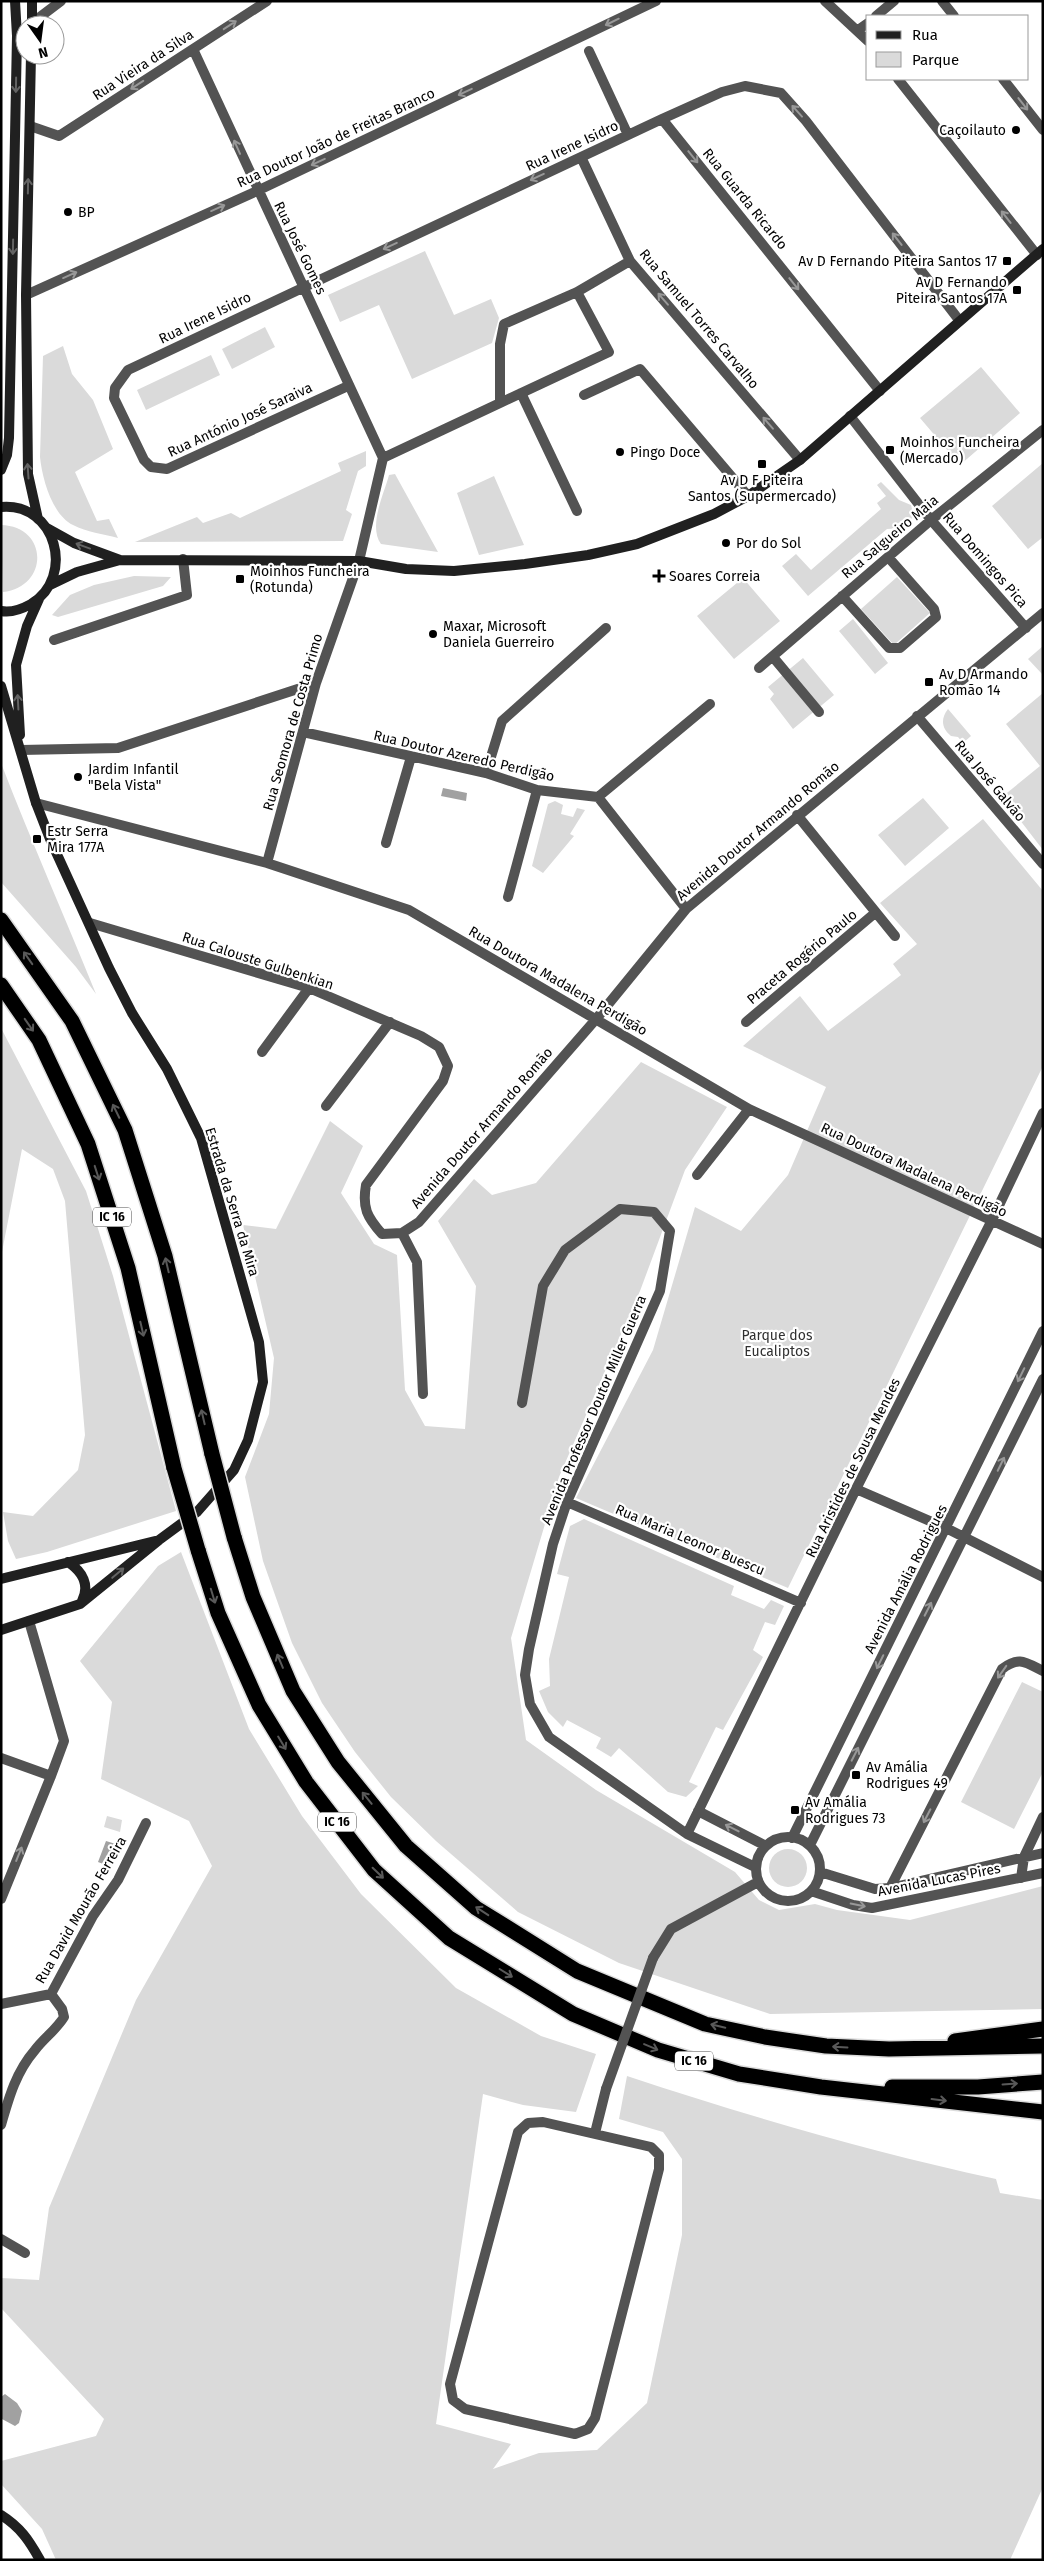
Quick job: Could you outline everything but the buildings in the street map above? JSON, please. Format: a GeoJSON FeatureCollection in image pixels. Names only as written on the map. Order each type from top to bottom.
{"type":"FeatureCollection","features":[{"type":"Feature","properties":{"kind":"highway","name":"IC 16"},"geometry":{"type":"LineString","coordinates":[[1,920],[72,1021],[126,1130],[165,1256],[212,1454],[234,1537],[253,1597],[293,1691],[338,1762],[406,1846],[476,1908],[577,1970],[704,2024],[765,2037],[826,2046],[889,2049],[1043,2046]]}},
{"type":"Feature","properties":{"kind":"highway","name":"IC 16"},"geometry":{"type":"LineString","coordinates":[[1,985],[39,1040],[88,1144],[128,1268],[174,1468],[218,1613],[259,1705],[306,1782],[374,1870],[448,1938],[573,2014],[658,2050],[739,2074],[821,2087],[978,2086],[1043,2082]]}},
{"type":"Feature","properties":{"kind":"highway"},"geometry":{"type":"LineString","coordinates":[[889,2049],[1043,2029]]}},
{"type":"Feature","properties":{"kind":"highway"},"geometry":{"type":"LineString","coordinates":[[821,2087],[1043,2112]]}},
{"type":"Feature","properties":{"kind":"street"},"geometry":{"type":"LineString","coordinates":[[1,470],[7,455],[9,438],[16,45],[15,1]]}},
{"type":"Feature","properties":{"kind":"street"},"geometry":{"type":"LineString","coordinates":[[32,1],[32,15]]}},
{"type":"Feature","properties":{"kind":"street"},"geometry":{"type":"LineString","coordinates":[[43,15],[61,1]]}},
{"type":"Feature","properties":{"kind":"street","name":"Rua Vieira da Silva"},"geometry":{"type":"LineString","coordinates":[[30,126],[59,136],[267,1]]}},
{"type":"Feature","properties":{"kind":"street","name":"Rua Doutor João de Freitas Branco"},"geometry":{"type":"LineString","coordinates":[[26,295],[257,191],[656,1]]}},
{"type":"Feature","properties":{"kind":"street"},"geometry":{"type":"LineString","coordinates":[[825,1],[866,39]]}},
{"type":"Feature","properties":{"kind":"street"},"geometry":{"type":"LineString","coordinates":[[877,15],[894,1]]}},
{"type":"Feature","properties":{"kind":"street"},"geometry":{"type":"LineString","coordinates":[[942,1],[953,15]]}},
{"type":"Feature","properties":{"kind":"street"},"geometry":{"type":"LineString","coordinates":[[858,30],[866,24]]}},
{"type":"Feature","properties":{"kind":"street","name":"Rua José Gomes"},"geometry":{"type":"LineString","coordinates":[[192,49],[383,458]]}},
{"type":"Feature","properties":{"kind":"street"},"geometry":{"type":"LineString","coordinates":[[589,51],[628,135]]}},
{"type":"Feature","properties":{"kind":"street"},"geometry":{"type":"LineString","coordinates":[[31,65],[26,295],[28,474],[38,519]]}},
{"type":"Feature","properties":{"kind":"street"},"geometry":{"type":"LineString","coordinates":[[50,585],[77,572],[120,560],[359,561],[406,569],[454,571],[515,565],[588,555],[637,544],[683,528],[748,496],[800,460],[959,320],[1041,252],[899,80]]}},
{"type":"Feature","properties":{"kind":"street"},"geometry":{"type":"LineString","coordinates":[[1004,80],[1043,130]]}},
{"type":"Feature","properties":{"kind":"street","name":"Rua Irene Isidro"},"geometry":{"type":"LineString","coordinates":[[120,378],[128,370],[303,286],[662,119],[722,92],[745,86],[781,93],[806,121],[959,320]]}},
{"type":"Feature","properties":{"kind":"street","name":"Rua Guarda Ricardo"},"geometry":{"type":"LineString","coordinates":[[662,119],[880,391]]}},
{"type":"Feature","properties":{"kind":"street","name":"Rua Samuel Torres Carvalho"},"geometry":{"type":"LineString","coordinates":[[581,157],[630,261],[800,460]]}},
{"type":"Feature","properties":{"kind":"street"},"geometry":{"type":"LineString","coordinates":[[500,403],[500,344],[504,324],[577,292],[630,261]]}},
{"type":"Feature","properties":{"kind":"street"},"geometry":{"type":"LineString","coordinates":[[383,458],[609,352],[577,292]]}},
{"type":"Feature","properties":{"kind":"street"},"geometry":{"type":"LineString","coordinates":[[584,395],[640,369],[748,496]]}},
{"type":"Feature","properties":{"kind":"street","name":"Rua António José Saraiva"},"geometry":{"type":"LineString","coordinates":[[120,378],[115,388],[114,398],[144,460],[151,467],[167,469],[348,386]]}},
{"type":"Feature","properties":{"kind":"street"},"geometry":{"type":"LineString","coordinates":[[522,393],[577,511]]}},
{"type":"Feature","properties":{"kind":"street","name":"Rua Domingos Pica"},"geometry":{"type":"LineString","coordinates":[[850,416],[931,520],[1026,628]]}},
{"type":"Feature","properties":{"kind":"street","name":"Rua Salgueiro Maia"},"geometry":{"type":"LineString","coordinates":[[759,668],[931,520],[1043,430]]}},
{"type":"Feature","properties":{"kind":"street","name":"Rua Seomora de Costa Primo"},"geometry":{"type":"LineString","coordinates":[[266,863],[316,683],[359,561],[383,458]]}},
{"type":"Feature","properties":{"kind":"street"},"geometry":{"type":"LineString","coordinates":[[1,507],[23,510],[38,519],[47,528],[74,543],[120,560]]}},
{"type":"Feature","properties":{"kind":"street"},"geometry":{"type":"LineString","coordinates":[[21,750],[16,665],[26,626],[39,599],[50,585],[56,571],[57,556],[54,542],[47,528]]}},
{"type":"Feature","properties":{"kind":"street"},"geometry":{"type":"LineString","coordinates":[[842,596],[889,648],[900,648],[936,617],[936,614],[934,609],[888,557]]}},
{"type":"Feature","properties":{"kind":"street"},"geometry":{"type":"LineString","coordinates":[[54,640],[187,595],[183,559]]}},
{"type":"Feature","properties":{"kind":"street"},"geometry":{"type":"LineString","coordinates":[[1,611],[23,608],[39,599]]}},
{"type":"Feature","properties":{"kind":"street","name":"Avenida Doutor Armando Romão"},"geometry":{"type":"LineString","coordinates":[[402,1233],[419,1222],[597,1018],[686,909],[797,815],[1043,613]]}},
{"type":"Feature","properties":{"kind":"street"},"geometry":{"type":"LineString","coordinates":[[486,773],[502,721],[606,628]]}},
{"type":"Feature","properties":{"kind":"street"},"geometry":{"type":"LineString","coordinates":[[773,657],[819,712]]}},
{"type":"Feature","properties":{"kind":"street"},"geometry":{"type":"LineString","coordinates":[[21,750],[118,748],[316,683]]}},
{"type":"Feature","properties":{"kind":"street"},"geometry":{"type":"LineString","coordinates":[[1,686],[21,750]]}},
{"type":"Feature","properties":{"kind":"street"},"geometry":{"type":"LineString","coordinates":[[686,909],[598,797],[710,704]]}},
{"type":"Feature","properties":{"kind":"street","name":"Rua José Galvão"},"geometry":{"type":"LineString","coordinates":[[917,716],[1043,864]]}},
{"type":"Feature","properties":{"kind":"street","name":"Rua Doutor Azeredo Perdigão"},"geometry":{"type":"LineString","coordinates":[[303,732],[486,773],[537,790],[598,797]]}},
{"type":"Feature","properties":{"kind":"street","name":"Estrada da Serra da Mira"},"geometry":{"type":"LineString","coordinates":[[1,1630],[80,1604],[197,1512],[234,1470],[248,1440],[264,1382],[259,1342],[201,1138],[167,1069],[132,1013],[50,839],[36,803],[21,750]]}},
{"type":"Feature","properties":{"kind":"street"},"geometry":{"type":"LineString","coordinates":[[386,843],[411,757]]}},
{"type":"Feature","properties":{"kind":"street"},"geometry":{"type":"LineString","coordinates":[[508,897],[537,790]]}},
{"type":"Feature","properties":{"kind":"street","name":"Rua Doutora Madalena Perdigão"},"geometry":{"type":"LineString","coordinates":[[36,803],[266,863],[410,910],[749,1108],[1043,1244]]}},
{"type":"Feature","properties":{"kind":"street","name":"Praceta Rogério Paulo"},"geometry":{"type":"LineString","coordinates":[[797,815],[895,936]]}},
{"type":"Feature","properties":{"kind":"street","name":"Praceta Rogério Paulo"},"geometry":{"type":"LineString","coordinates":[[746,1022],[875,913]]}},
{"type":"Feature","properties":{"kind":"street","name":"Rua Calouste Gulbenkian"},"geometry":{"type":"LineString","coordinates":[[90,923],[308,988],[390,1022],[439,1047],[448,1066],[443,1081],[366,1185],[363,1201],[370,1221],[382,1234],[402,1233]]}},
{"type":"Feature","properties":{"kind":"street"},"geometry":{"type":"LineString","coordinates":[[262,1052],[308,988]]}},
{"type":"Feature","properties":{"kind":"street"},"geometry":{"type":"LineString","coordinates":[[326,1106],[390,1022]]}},
{"type":"Feature","properties":{"kind":"street"},"geometry":{"type":"LineString","coordinates":[[697,1175],[749,1108]]}},
{"type":"Feature","properties":{"kind":"street","name":"Rua Aristides de Sousa Mendes"},"geometry":{"type":"LineString","coordinates":[[687,1834],[856,1488],[992,1220],[1043,1113]]}},
{"type":"Feature","properties":{"kind":"street","name":"Avenida Professor Doutor Miller Guerra"},"geometry":{"type":"LineString","coordinates":[[522,1402],[543,1286],[565,1250],[620,1209],[654,1212],[670,1231],[660,1291],[567,1502],[553,1544],[529,1649],[525,1675],[530,1704],[549,1737],[687,1834],[755,1867]]}},
{"type":"Feature","properties":{"kind":"street"},"geometry":{"type":"LineString","coordinates":[[402,1233],[417,1262],[423,1394]]}},
{"type":"Feature","properties":{"kind":"street","name":"Avenida Amália Rodrigues"},"geometry":{"type":"LineString","coordinates":[[792,1838],[1043,1332]]}},
{"type":"Feature","properties":{"kind":"street"},"geometry":{"type":"LineString","coordinates":[[810,1845],[1043,1379]]}},
{"type":"Feature","properties":{"kind":"street"},"geometry":{"type":"LineString","coordinates":[[856,1488],[946,1528],[1043,1577]]}},
{"type":"Feature","properties":{"kind":"street","name":"Rua Maria Leonor Buescu"},"geometry":{"type":"LineString","coordinates":[[567,1502],[801,1603]]}},
{"type":"Feature","properties":{"kind":"street","name":"Estrada da Serra da Mira"},"geometry":{"type":"LineString","coordinates":[[1,1579],[159,1540]]}},
{"type":"Feature","properties":{"kind":"street"},"geometry":{"type":"LineString","coordinates":[[68,1562],[84,1580],[87,1592],[80,1604]]}},
{"type":"Feature","properties":{"kind":"street"},"geometry":{"type":"LineString","coordinates":[[1,1899],[64,1741],[29,1622]]}},
{"type":"Feature","properties":{"kind":"street"},"geometry":{"type":"LineString","coordinates":[[890,1888],[1002,1669],[1011,1662],[1021,1661],[1043,1671]]}},
{"type":"Feature","properties":{"kind":"street"},"geometry":{"type":"LineString","coordinates":[[1,1758],[51,1776]]}},
{"type":"Feature","properties":{"kind":"street"},"geometry":{"type":"LineString","coordinates":[[698,1811],[766,1846]]}},
{"type":"Feature","properties":{"kind":"street"},"geometry":{"type":"LineString","coordinates":[[1021,1878],[1024,1857],[1043,1817]]}},
{"type":"Feature","properties":{"kind":"street","name":"Rua David Mourão Ferreira"},"geometry":{"type":"LineString","coordinates":[[1,2004],[51,1994],[93,1916],[118,1880],[146,1823]]}},
{"type":"Feature","properties":{"kind":"street"},"geometry":{"type":"LineString","coordinates":[[779,1838],[792,1838],[810,1845],[818,1856],[820,1872],[811,1891],[793,1901],[782,1901],[772,1897],[758,1882],[755,1867],[766,1846],[779,1838]]}},
{"type":"Feature","properties":{"kind":"street","name":"Avenida Lucas Pires"},"geometry":{"type":"LineString","coordinates":[[820,1872],[875,1889],[890,1888],[1043,1853]]}},
{"type":"Feature","properties":{"kind":"street","name":"Avenida Lucas Pires"},"geometry":{"type":"LineString","coordinates":[[811,1891],[872,1908],[1043,1873]]}},
{"type":"Feature","properties":{"kind":"street"},"geometry":{"type":"LineString","coordinates":[[595,2133],[606,2089],[654,1958],[671,1929],[758,1882]]}},
{"type":"Feature","properties":{"kind":"street"},"geometry":{"type":"LineString","coordinates":[[1,2125],[18,2074],[35,2049],[58,2027],[64,2017],[62,2009],[51,1994]]}},
{"type":"Feature","properties":{"kind":"street"},"geometry":{"type":"LineString","coordinates":[[544,2122],[595,2133],[651,2147],[659,2155],[659,2169],[595,2418],[588,2429],[575,2434],[465,2409],[453,2400],[450,2384],[518,2132],[528,2123],[544,2122]]}},
{"type":"Feature","properties":{"kind":"street"},"geometry":{"type":"LineString","coordinates":[[1,2239],[25,2253]]}},
{"type":"Feature","properties":{"kind":"street"},"geometry":{"type":"LineString","coordinates":[[1,2515],[15,2524],[29,2539],[40,2560]]}},
{"type":"Feature","properties":{"kind":"green space"},"geometry":{"type":"Polygon","coordinates":[[[425,251],[454,315],[491,299],[499,318],[492,343],[412,379],[379,305],[340,322],[328,295],[425,251]]]}},
{"type":"Feature","properties":{"kind":"green space"},"geometry":{"type":"Polygon","coordinates":[[[265,327],[275,347],[232,369],[222,349],[265,327]]]}},
{"type":"Feature","properties":{"kind":"green space"},"geometry":{"type":"Polygon","coordinates":[[[63,346],[72,374],[93,400],[113,449],[75,472],[97,521],[109,519],[118,538],[84,529],[66,520],[54,505],[43,475],[40,457],[43,356],[63,346]]]}},
{"type":"Feature","properties":{"kind":"green space"},"geometry":{"type":"Polygon","coordinates":[[[211,355],[220,375],[146,410],[137,390],[211,355]]]}},
{"type":"Feature","properties":{"kind":"green space"},"geometry":{"type":"Polygon","coordinates":[[[981,367],[1020,413],[960,465],[920,418],[981,367]]]}},
{"type":"Feature","properties":{"kind":"green space"},"geometry":{"type":"Polygon","coordinates":[[[366,451],[366,466],[358,471],[346,510],[352,514],[343,541],[135,542],[197,517],[203,523],[231,513],[240,518],[341,471],[338,463],[366,451]]]}},
{"type":"Feature","properties":{"kind":"green space"},"geometry":{"type":"Polygon","coordinates":[[[1043,463],[1043,537],[1028,549],[992,506],[1043,463]]]}},
{"type":"Feature","properties":{"kind":"green space"},"geometry":{"type":"Polygon","coordinates":[[[395,474],[438,552],[381,544],[377,537],[376,519],[378,510],[389,475],[395,474]]]}},
{"type":"Feature","properties":{"kind":"green space"},"geometry":{"type":"Polygon","coordinates":[[[494,476],[524,545],[479,555],[457,493],[494,476]]]}},
{"type":"Feature","properties":{"kind":"green space"},"geometry":{"type":"Polygon","coordinates":[[[881,482],[899,500],[911,505],[913,513],[910,525],[904,528],[887,529],[808,596],[782,566],[796,554],[811,570],[881,509],[877,503],[886,496],[877,485],[881,482]]]}},
{"type":"Feature","properties":{"kind":"green space"},"geometry":{"type":"Polygon","coordinates":[[[1,525],[17,528],[28,535],[35,545],[37,557],[35,568],[29,579],[18,587],[3,592],[1,525]]]}},
{"type":"Feature","properties":{"kind":"green space"},"geometry":{"type":"Polygon","coordinates":[[[134,576],[171,577],[163,586],[58,617],[52,615],[70,595],[94,585],[134,576]]]}},
{"type":"Feature","properties":{"kind":"green space"},"geometry":{"type":"Polygon","coordinates":[[[897,577],[930,613],[894,645],[861,609],[897,577]]]}},
{"type":"Feature","properties":{"kind":"green space"},"geometry":{"type":"Polygon","coordinates":[[[743,578],[780,621],[734,659],[697,616],[743,578]]]}},
{"type":"Feature","properties":{"kind":"green space"},"geometry":{"type":"Polygon","coordinates":[[[853,619],[888,663],[875,674],[839,631],[853,619]]]}},
{"type":"Feature","properties":{"kind":"green space"},"geometry":{"type":"Polygon","coordinates":[[[1043,646],[1043,675],[1028,659],[1043,646]]]}},
{"type":"Feature","properties":{"kind":"green space"},"geometry":{"type":"Polygon","coordinates":[[[803,658],[834,695],[793,729],[770,699],[774,694],[768,687],[803,658]]]}},
{"type":"Feature","properties":{"kind":"green space"},"geometry":{"type":"Polygon","coordinates":[[[1043,693],[1043,850],[1002,797],[1040,766],[1006,724],[1043,693]]]}},
{"type":"Feature","properties":{"kind":"green space"},"geometry":{"type":"Polygon","coordinates":[[[948,709],[971,736],[963,743],[958,737],[951,736],[944,727],[943,720],[948,709]]]}},
{"type":"Feature","properties":{"kind":"green space"},"geometry":{"type":"Polygon","coordinates":[[[1,763],[96,994],[76,967],[1,882],[1,763]]]}},
{"type":"Feature","properties":{"kind":"green space"},"geometry":{"type":"Polygon","coordinates":[[[923,798],[949,828],[905,866],[878,835],[923,798]]]}},
{"type":"Feature","properties":{"kind":"green space"},"geometry":{"type":"Polygon","coordinates":[[[555,801],[563,805],[561,814],[573,817],[577,808],[585,810],[570,834],[574,836],[543,873],[532,866],[548,804],[555,801]]]}},
{"type":"Feature","properties":{"kind":"green space","name":"Parque dos Eucaliptos"},"geometry":{"type":"Polygon","coordinates":[[[983,819],[1043,891],[1043,1066],[788,1588],[576,1498],[653,1350],[695,1207],[741,1231],[788,1175],[826,1087],[743,1046],[800,996],[828,1031],[901,975],[893,964],[917,944],[880,903],[983,819]]]}},
{"type":"Feature","properties":{"kind":"green space"},"geometry":{"type":"Polygon","coordinates":[[[1,1028],[86,1191],[113,1276],[176,1511],[47,1552],[16,1559],[8,1541],[3,1512],[33,1516],[78,1470],[85,1435],[65,1201],[53,1169],[22,1149],[1,1257],[1,1028]]]}},
{"type":"Feature","properties":{"kind":"green space"},"geometry":{"type":"Polygon","coordinates":[[[641,1062],[727,1107],[685,1170],[640,1291],[559,1477],[511,1638],[526,1740],[596,1790],[735,1872],[759,1900],[779,1910],[815,1904],[837,1910],[910,1920],[1043,1886],[1043,2009],[770,2014],[619,1963],[518,1912],[436,1841],[391,1797],[355,1752],[322,1703],[292,1643],[263,1561],[245,1477],[269,1414],[274,1358],[243,1225],[276,1229],[330,1121],[363,1146],[341,1193],[374,1244],[397,1255],[405,1390],[425,1426],[465,1429],[476,1286],[438,1221],[474,1179],[492,1195],[536,1183],[641,1062]]]}},
{"type":"Feature","properties":{"kind":"green space"},"geometry":{"type":"Polygon","coordinates":[[[584,1519],[734,1586],[731,1595],[764,1609],[771,1600],[784,1606],[775,1625],[765,1622],[753,1650],[763,1657],[723,1730],[716,1727],[689,1782],[698,1786],[686,1797],[668,1792],[619,1748],[611,1757],[596,1748],[601,1738],[567,1720],[563,1727],[548,1712],[539,1691],[550,1686],[549,1659],[569,1577],[557,1574],[570,1526],[584,1519]]]}},
{"type":"Feature","properties":{"kind":"green space"},"geometry":{"type":"Polygon","coordinates":[[[181,1552],[249,1729],[302,1816],[361,1894],[456,1988],[541,2036],[596,2054],[576,2112],[523,2105],[483,2094],[436,2424],[511,2444],[493,2469],[539,2453],[597,2450],[647,2403],[682,2235],[682,2159],[663,2132],[619,2119],[627,2076],[810,2132],[996,2179],[1000,2193],[1043,2200],[1043,2487],[1010,2560],[56,2560],[42,2529],[1,2484],[1,2461],[96,2436],[104,2419],[1,2308],[1,2278],[39,2280],[49,2208],[136,2000],[212,1866],[189,1821],[101,1779],[112,1702],[80,1661],[158,1566],[181,1552]]]}},
{"type":"Feature","properties":{"kind":"green space"},"geometry":{"type":"Polygon","coordinates":[[[1022,1682],[1043,1692],[1043,1772],[1014,1829],[961,1802],[1022,1682]]]}},
{"type":"Feature","properties":{"kind":"green space"},"geometry":{"type":"Polygon","coordinates":[[[107,1816],[122,1820],[120,1832],[104,1827],[107,1816]]]}},
{"type":"Feature","properties":{"kind":"green space"},"geometry":{"type":"Polygon","coordinates":[[[788,1849],[802,1854],[807,1868],[802,1882],[788,1887],[774,1882],[769,1868],[774,1854],[788,1849]]]}},
{"type":"Feature","properties":{"kind":"shaded area"},"geometry":{"type":"Polygon","coordinates":[[[443,788],[467,793],[466,801],[441,796],[443,788]]]}},
{"type":"Feature","properties":{"kind":"shaded area"},"geometry":{"type":"Polygon","coordinates":[[[106,1841],[119,1845],[111,1867],[98,1862],[106,1841]]]}},
{"type":"Feature","properties":{"kind":"shaded area"},"geometry":{"type":"Polygon","coordinates":[[[5,2394],[17,2403],[22,2411],[19,2423],[15,2426],[2,2419],[1,2397],[5,2394]]]}},
{"type":"Feature","properties":{"kind":"place","name":"Caçoilauto"},"geometry":{"type":"Point","coordinates":[1016,130]}},
{"type":"Feature","properties":{"kind":"place","name":"BP"},"geometry":{"type":"Point","coordinates":[68,212]}},
{"type":"Feature","properties":{"kind":"place","name":"Av D Fernando Piteira Santos 17"},"geometry":{"type":"Point","coordinates":[1007,261]}},
{"type":"Feature","properties":{"kind":"place","name":"Av D Fernando Piteira Santos 17A"},"geometry":{"type":"Point","coordinates":[1017,290]}},
{"type":"Feature","properties":{"kind":"place","name":"Moinhos Funcheira (Mercado)"},"geometry":{"type":"Point","coordinates":[890,450]}},
{"type":"Feature","properties":{"kind":"place","name":"Pingo Doce"},"geometry":{"type":"Point","coordinates":[620,452]}},
{"type":"Feature","properties":{"kind":"place","name":"Av D F Piteira Santos (Supermercado)"},"geometry":{"type":"Point","coordinates":[762,464]}},
{"type":"Feature","properties":{"kind":"place","name":"Por do Sol"},"geometry":{"type":"Point","coordinates":[726,543]}},
{"type":"Feature","properties":{"kind":"place","name":"Soares Correia"},"geometry":{"type":"Point","coordinates":[659,576]}},
{"type":"Feature","properties":{"kind":"place","name":"Moinhos Funcheira (Rotunda)"},"geometry":{"type":"Point","coordinates":[240,579]}},
{"type":"Feature","properties":{"kind":"place","name":"Maxar, Microsoft Daniela Guerreiro"},"geometry":{"type":"Point","coordinates":[433,634]}},
{"type":"Feature","properties":{"kind":"place","name":"Av D Armando Romão 14"},"geometry":{"type":"Point","coordinates":[929,682]}},
{"type":"Feature","properties":{"kind":"place","name":"Jardim Infantil \"Bela Vista\""},"geometry":{"type":"Point","coordinates":[78,777]}},
{"type":"Feature","properties":{"kind":"place","name":"Estr Serra Mira 177A"},"geometry":{"type":"Point","coordinates":[37,839]}},
{"type":"Feature","properties":{"kind":"place","name":"Av Amália Rodrigues 49"},"geometry":{"type":"Point","coordinates":[856,1775]}},
{"type":"Feature","properties":{"kind":"place","name":"Av Amália Rodrigues 73"},"geometry":{"type":"Point","coordinates":[795,1810]}}]}
